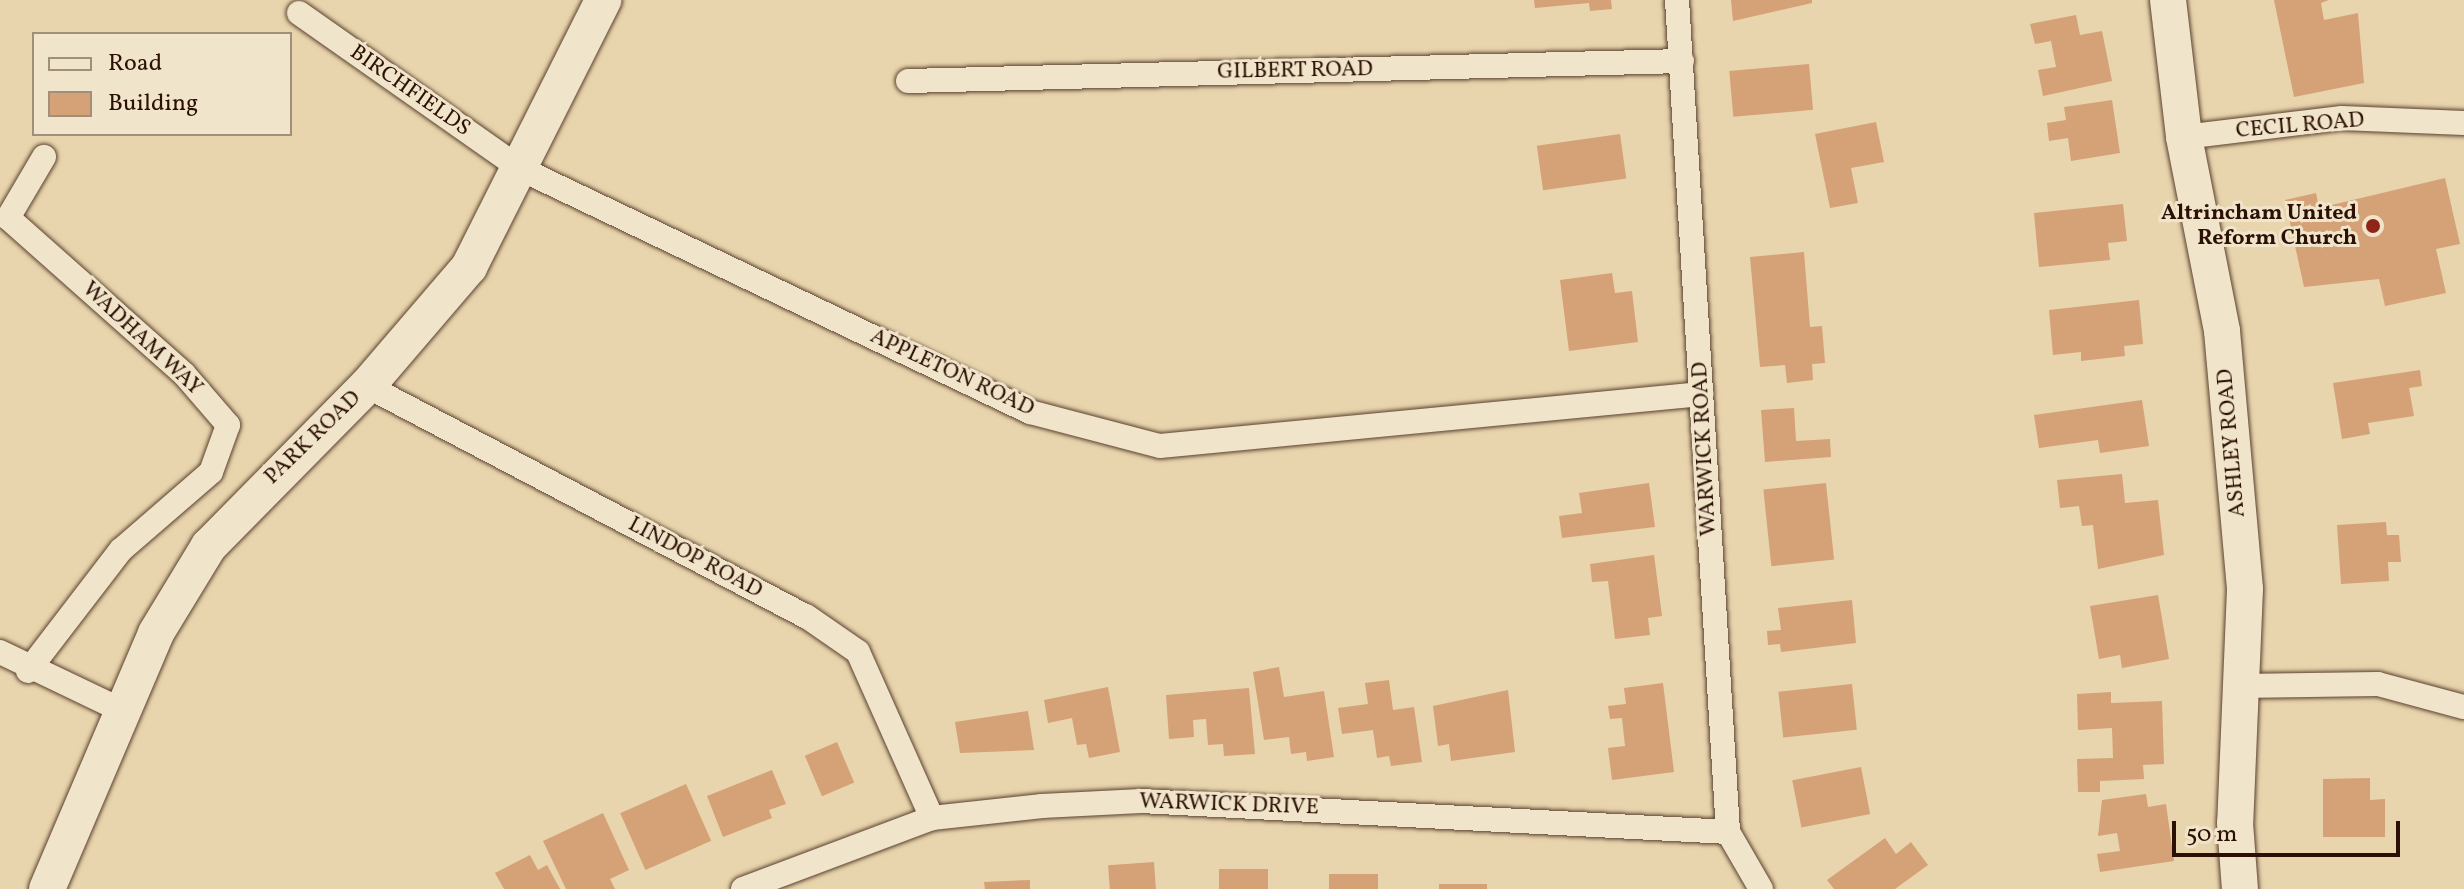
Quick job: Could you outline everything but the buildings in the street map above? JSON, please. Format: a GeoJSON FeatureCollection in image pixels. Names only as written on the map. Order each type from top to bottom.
{"type":"FeatureCollection","features":[{"type":"Feature","properties":{"kind":"main road","name":"PARK ROAD"},"geometry":{"type":"LineString","coordinates":[[47,889],[121,710],[209,546],[367,386],[469,267],[521,169],[603,0]]}},
{"type":"Feature","properties":{"kind":"main road","name":"ASHLEY ROAD"},"geometry":{"type":"LineString","coordinates":[[2168,0],[2184,137],[2222,331],[2245,589],[2240,686],[2240,889]]}},
{"type":"Feature","properties":{"kind":"street","name":"WARWICK ROAD"},"geometry":{"type":"LineString","coordinates":[[1677,0],[1728,832],[1761,889]]}},
{"type":"Feature","properties":{"kind":"street","name":"BIRCHFIELDS"},"geometry":{"type":"LineString","coordinates":[[299,13],[521,169]]}},
{"type":"Feature","properties":{"kind":"street","name":"GILBERT ROAD"},"geometry":{"type":"LineString","coordinates":[[908,81],[1682,61]]}},
{"type":"Feature","properties":{"kind":"street","name":"CECIL ROAD"},"geometry":{"type":"LineString","coordinates":[[2184,137],[2342,118],[2464,123]]}},
{"type":"Feature","properties":{"kind":"street","name":"WADHAM WAY"},"geometry":{"type":"LineString","coordinates":[[28,671],[121,550],[211,472],[228,425],[184,374],[8,218],[44,157]]}},
{"type":"Feature","properties":{"kind":"street","name":"APPLETON ROAD"},"geometry":{"type":"LineString","coordinates":[[521,169],[1030,412],[1160,446],[1702,394]]}},
{"type":"Feature","properties":{"kind":"street","name":"LINDOP ROAD"},"geometry":{"type":"LineString","coordinates":[[367,386],[806,616],[858,652],[932,818]]}},
{"type":"Feature","properties":{"kind":"street"},"geometry":{"type":"LineString","coordinates":[[0,652],[28,671],[121,710]]}},
{"type":"Feature","properties":{"kind":"street"},"geometry":{"type":"LineString","coordinates":[[2240,686],[2378,684],[2464,707]]}},
{"type":"Feature","properties":{"kind":"street","name":"WARWICK DRIVE"},"geometry":{"type":"LineString","coordinates":[[743,889],[932,818],[1141,801],[1728,832]]}},
{"type":"Feature","properties":{"kind":"place","name":"Altrincham United Reform Church"},"geometry":{"type":"Point","coordinates":[2373,226]}}]}
